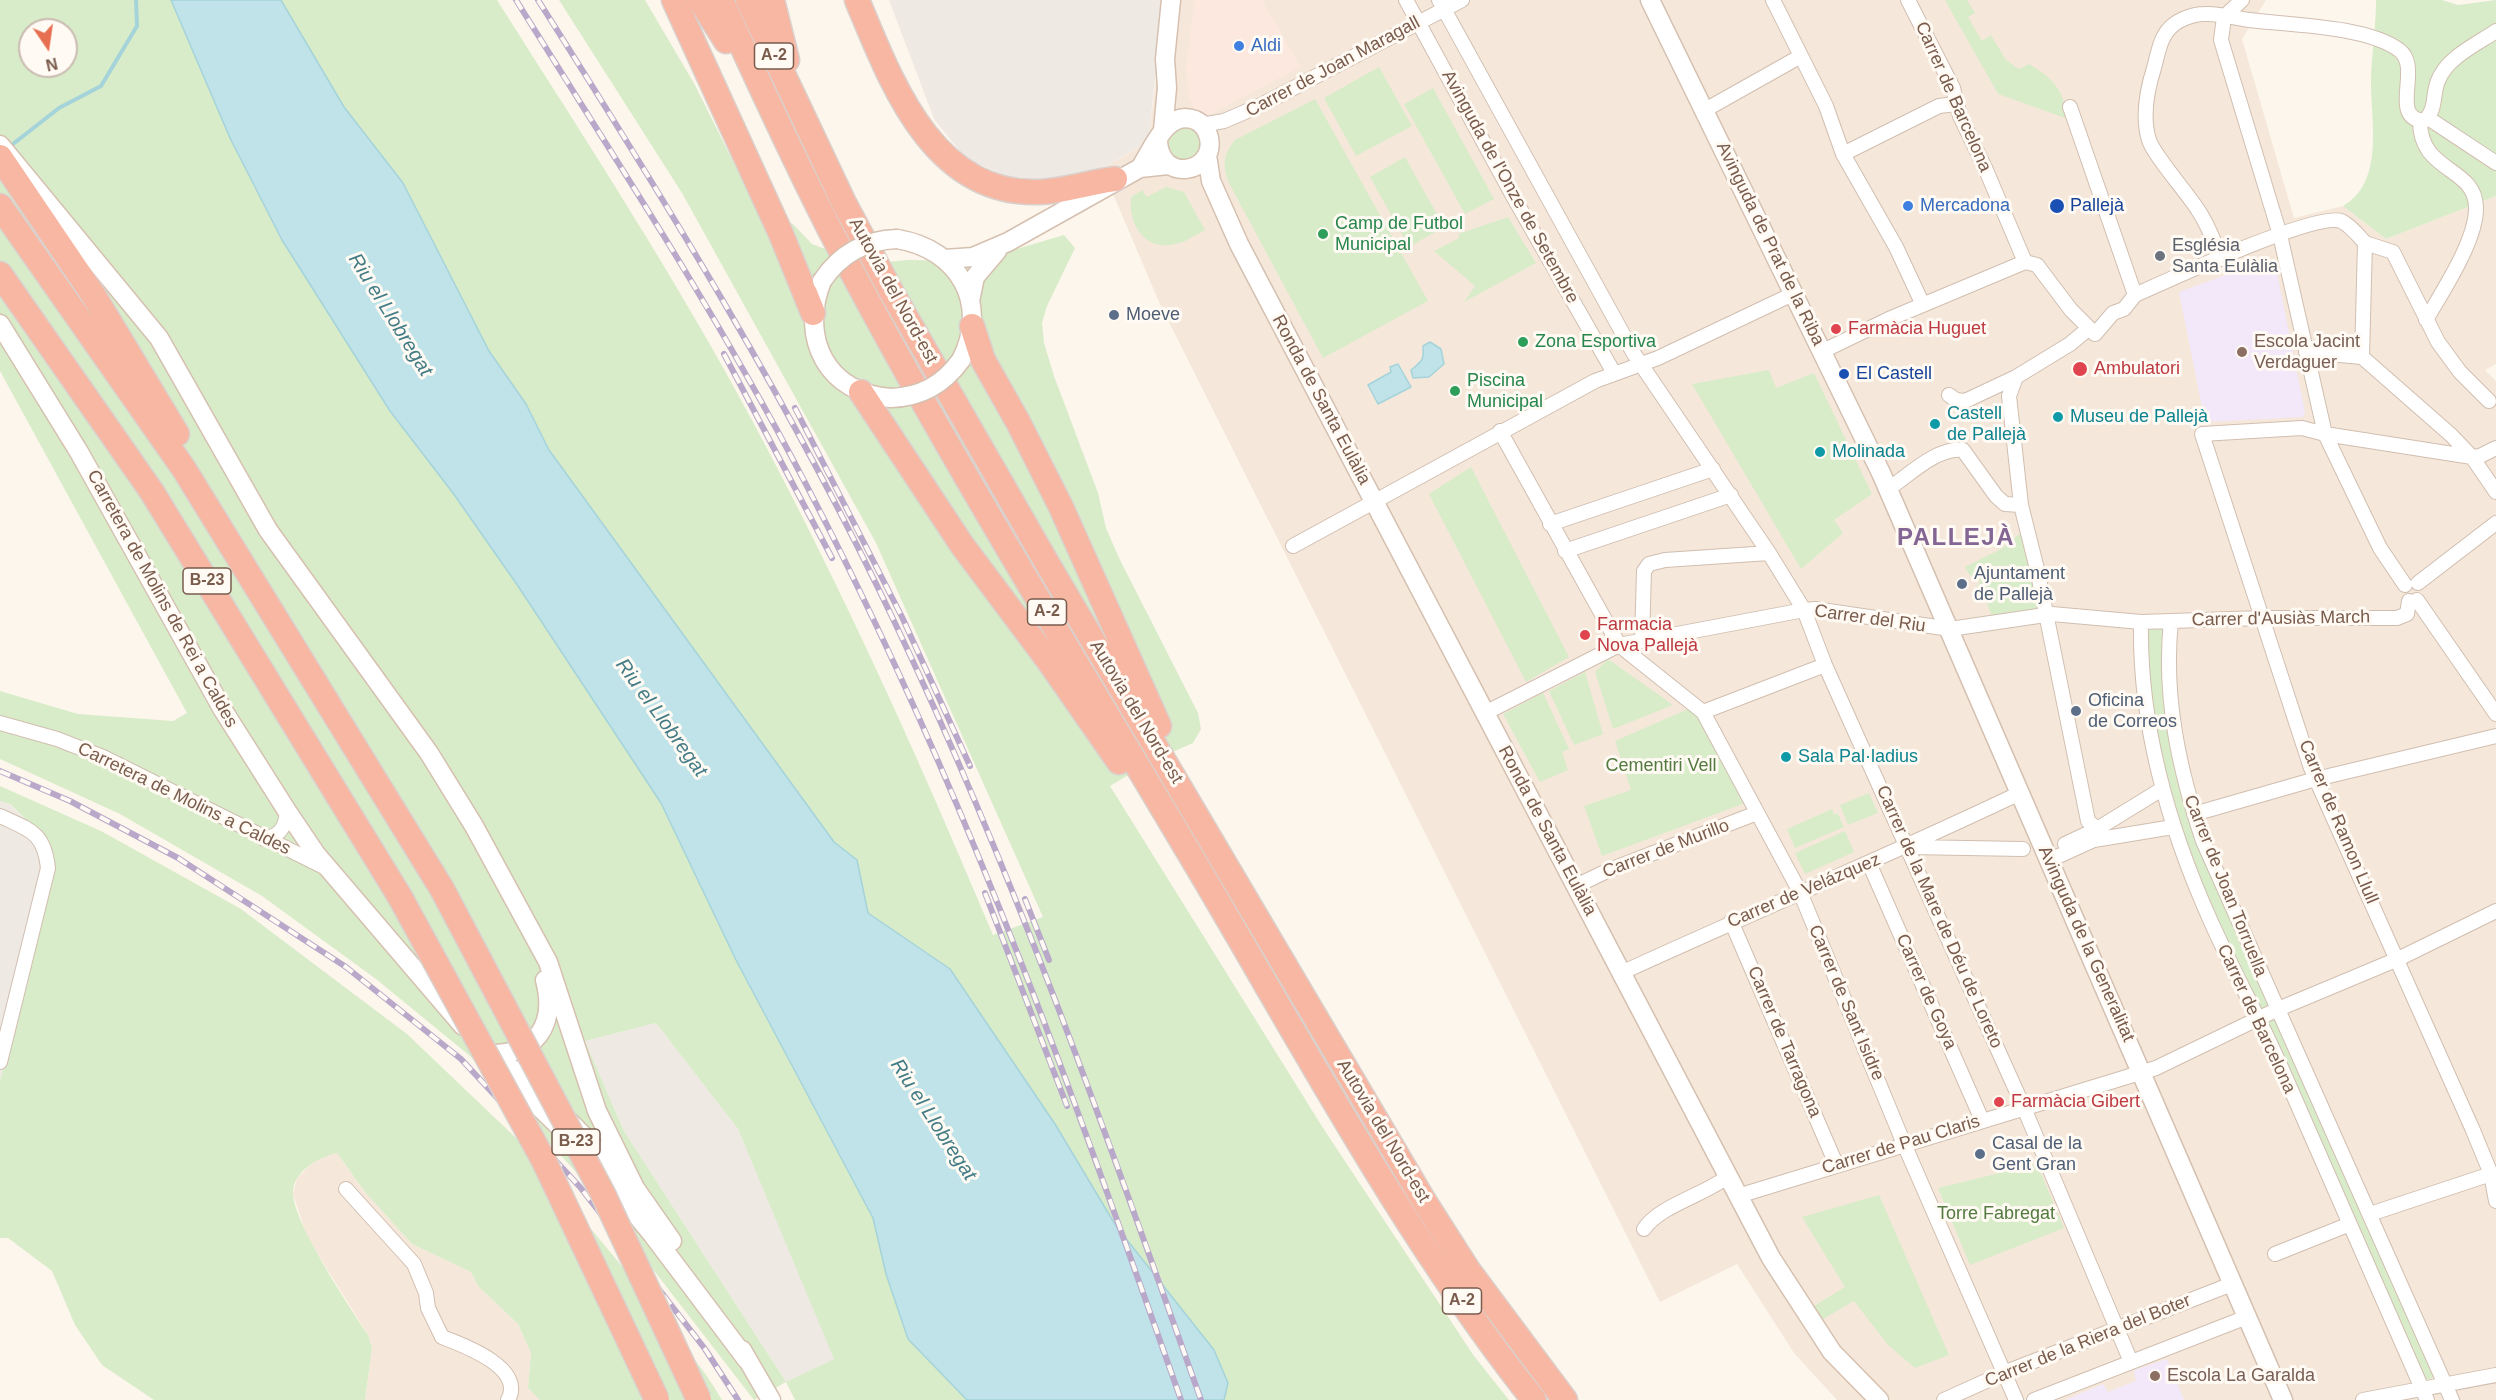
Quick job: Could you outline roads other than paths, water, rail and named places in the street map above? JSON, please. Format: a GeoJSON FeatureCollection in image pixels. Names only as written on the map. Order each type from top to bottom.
{"type":"FeatureCollection","features":[{"type":"Feature","properties":{"kind":"highway"},"geometry":{"type":"LineString","coordinates":[[663,0],[702,66]]}},
{"type":"Feature","properties":{"kind":"highway"},"geometry":{"type":"LineString","coordinates":[[674,0],[702,66],[777,224],[813,313]]}},
{"type":"Feature","properties":{"kind":"highway"},"geometry":{"type":"LineString","coordinates":[[700,0],[766,99]]}},
{"type":"Feature","properties":{"kind":"highway","name":"Autovia del Nord-est"},"geometry":{"type":"LineString","coordinates":[[721,0],[766,99],[830,229],[991,518],[1405,1216],[1500,1358],[1534,1400]]}},
{"type":"Feature","properties":{"kind":"highway","name":"Autovia del Nord-est"},"geometry":{"type":"LineString","coordinates":[[748,0],[843,203],[892,293],[1424,1201],[1468,1270],[1565,1400]]}},
{"type":"Feature","properties":{"kind":"highway"},"geometry":{"type":"LineString","coordinates":[[772,0],[800,112]]}},
{"type":"Feature","properties":{"kind":"highway"},"geometry":{"type":"LineString","coordinates":[[857,0],[896,87],[917,124],[942,154],[969,175],[998,188],[1038,192],[1115,179]]}},
{"type":"Feature","properties":{"kind":"highway"},"geometry":{"type":"LineString","coordinates":[[866,0],[876,42]]}},
{"type":"Feature","properties":{"kind":"highway"},"geometry":{"type":"LineString","coordinates":[[0,157],[92,293],[204,479],[234,549]]}},
{"type":"Feature","properties":{"kind":"highway","name":"B-23"},"geometry":{"type":"LineString","coordinates":[[0,206],[184,469],[442,889],[603,1194],[699,1400]]}},
{"type":"Feature","properties":{"kind":"highway","name":"B-23"},"geometry":{"type":"LineString","coordinates":[[0,274],[152,492],[400,897],[544,1161],[657,1400]]}},
{"type":"Feature","properties":{"kind":"highway"},"geometry":{"type":"LineString","coordinates":[[972,326],[983,360],[1018,422],[1078,545],[1156,716],[1181,788]]}},
{"type":"Feature","properties":{"kind":"highway"},"geometry":{"type":"LineString","coordinates":[[861,392],[996,593],[1048,660],[1126,772],[1171,821]]}},
{"type":"Feature","properties":{"kind":"main road"},"geometry":{"type":"LineString","coordinates":[[1171,0],[1165,59],[1167,87],[1160,155],[1174,167]]}},
{"type":"Feature","properties":{"kind":"main road","name":"Avinguda de Prat de la Riba"},"geometry":{"type":"LineString","coordinates":[[1650,0],[1795,293],[1888,489]]}},
{"type":"Feature","properties":{"kind":"main road"},"geometry":{"type":"LineString","coordinates":[[945,259],[973,257],[1008,242],[1115,179],[1140,168],[1198,166],[1208,149],[1194,122],[1167,87]]}},
{"type":"Feature","properties":{"kind":"main road"},"geometry":{"type":"LineString","coordinates":[[1140,168],[1161,136],[1178,119],[1194,122]]}},
{"type":"Feature","properties":{"kind":"main road"},"geometry":{"type":"LineString","coordinates":[[0,145],[159,338],[268,530],[429,753],[474,826],[548,962],[597,1111],[635,1188],[731,1328],[771,1400]]}},
{"type":"Feature","properties":{"kind":"main road","name":"Ronda de Santa Eulàlia"},"geometry":{"type":"LineString","coordinates":[[1208,149],[1211,181],[1239,244],[1727,1177],[1784,1282],[1817,1332],[1845,1367],[1879,1400]]}},
{"type":"Feature","properties":{"kind":"main road","name":"Ronda de Santa Eulàlia"},"geometry":{"type":"LineString","coordinates":[[1174,167],[1198,181],[1224,226],[1239,244]]}},
{"type":"Feature","properties":{"kind":"main road"},"geometry":{"type":"LineString","coordinates":[[970,301],[960,276],[945,259],[923,245],[897,239],[873,242],[858,247],[838,261],[822,281],[813,313],[815,337],[823,358],[838,377],[861,392],[891,399],[913,396],[930,389],[945,378],[961,360],[972,326],[970,301],[975,277],[992,255],[1008,242]]}},
{"type":"Feature","properties":{"kind":"main road","name":"Carretera de Molins de Rei a Caldes"},"geometry":{"type":"LineString","coordinates":[[0,324],[79,452],[223,711],[287,811],[331,871],[487,1054],[518,1088],[578,1145],[616,1189],[747,1360]]}},
{"type":"Feature","properties":{"kind":"main road","name":"Avinguda de la Generalitat"},"geometry":{"type":"LineString","coordinates":[[1888,489],[2283,1400]]}},
{"type":"Feature","properties":{"kind":"main road"},"geometry":{"type":"LineString","coordinates":[[487,1054],[508,1054],[527,1046],[543,1029],[547,1017],[549,998],[546,982],[522,916]]}},
{"type":"Feature","properties":{"kind":"main road"},"geometry":{"type":"LineString","coordinates":[[487,1054],[525,1077],[635,1188]]}},
{"type":"Feature","properties":{"kind":"street","name":"Avinguda de l'Onze de Setembre"},"geometry":{"type":"LineString","coordinates":[[1406,0],[1514,198],[1614,374]]}},
{"type":"Feature","properties":{"kind":"street","name":"Carrer de Joan Maragall"},"geometry":{"type":"LineString","coordinates":[[1194,122],[1236,117],[1418,22],[1442,4],[1462,0]]}},
{"type":"Feature","properties":{"kind":"street"},"geometry":{"type":"LineString","coordinates":[[1773,0],[1826,106],[1843,154],[1896,247],[1923,306]]}},
{"type":"Feature","properties":{"kind":"street","name":"Carrer de Barcelona"},"geometry":{"type":"LineString","coordinates":[[1908,0],[1953,88],[1956,104],[2025,262]]}},
{"type":"Feature","properties":{"kind":"street"},"geometry":{"type":"LineString","coordinates":[[2242,0],[2224,17],[2221,32],[2222,50],[2280,235],[2325,434],[2379,548],[2411,584]]}},
{"type":"Feature","properties":{"kind":"street","name":"Avinguda de l'Onze de Setembre"},"geometry":{"type":"LineString","coordinates":[[1442,4],[1641,365]]}},
{"type":"Feature","properties":{"kind":"street"},"geometry":{"type":"LineString","coordinates":[[2221,259],[2199,211],[2149,141],[2146,112],[2151,80],[2164,36],[2171,27],[2196,15],[2350,32],[2390,43],[2403,52],[2410,67],[2406,106],[2409,115],[2424,119],[2496,163]]}},
{"type":"Feature","properties":{"kind":"street"},"geometry":{"type":"LineString","coordinates":[[2426,320],[2462,255],[2476,208],[2471,189],[2460,177],[2431,158],[2422,145],[2424,119],[2433,108],[2438,80],[2446,69],[2457,57],[2496,31]]}},
{"type":"Feature","properties":{"kind":"street"},"geometry":{"type":"LineString","coordinates":[[1705,110],[1801,56]]}},
{"type":"Feature","properties":{"kind":"street"},"geometry":{"type":"LineString","coordinates":[[1843,154],[1939,106],[1956,104]]}},
{"type":"Feature","properties":{"kind":"street"},"geometry":{"type":"LineString","coordinates":[[2070,107],[2134,295]]}},
{"type":"Feature","properties":{"kind":"street","name":"Carrer de Joan Maragall"},"geometry":{"type":"LineString","coordinates":[[1208,149],[1236,117]]}},
{"type":"Feature","properties":{"kind":"street"},"geometry":{"type":"LineString","coordinates":[[1823,351],[2025,262],[2037,265],[2088,329],[2095,334],[2113,313],[2124,309],[2134,295],[2280,235],[2332,220],[2342,221],[2365,243],[2393,252],[2438,342],[2460,372],[2488,401]]}},
{"type":"Feature","properties":{"kind":"street"},"geometry":{"type":"LineString","coordinates":[[2362,357],[2365,243]]}},
{"type":"Feature","properties":{"kind":"street"},"geometry":{"type":"LineString","coordinates":[[1293,546],[1500,431],[1614,374],[1641,365],[1795,293]]}},
{"type":"Feature","properties":{"kind":"street"},"geometry":{"type":"LineString","coordinates":[[1949,395],[1956,400],[1965,401],[2016,377],[2070,345],[2088,329]]}},
{"type":"Feature","properties":{"kind":"street"},"geometry":{"type":"LineString","coordinates":[[2306,352],[2362,357],[2451,435],[2472,457],[2496,492]]}},
{"type":"Feature","properties":{"kind":"street","name":"Carrer de la Mare de Déu de Loreto"},"geometry":{"type":"LineString","coordinates":[[1641,365],[1731,495],[1804,610],[1825,665],[2024,1108],[2131,1362]]}},
{"type":"Feature","properties":{"kind":"street"},"geometry":{"type":"LineString","coordinates":[[2016,377],[2009,396],[2021,505],[2047,616],[2088,821],[2097,829]]}},
{"type":"Feature","properties":{"kind":"street","name":"Carrer de Ramon Llull"},"geometry":{"type":"LineString","coordinates":[[2325,434],[2302,428],[2202,434],[2316,779],[2490,1156],[2496,1201]]}},
{"type":"Feature","properties":{"kind":"street"},"geometry":{"type":"LineString","coordinates":[[1500,431],[1619,645]]}},
{"type":"Feature","properties":{"kind":"street"},"geometry":{"type":"LineString","coordinates":[[2325,434],[2472,457],[2480,456],[2496,448]]}},
{"type":"Feature","properties":{"kind":"street"},"geometry":{"type":"LineString","coordinates":[[1888,489],[1935,458],[1957,449],[1963,450],[1995,496],[2005,504],[2021,505]]}},
{"type":"Feature","properties":{"kind":"street"},"geometry":{"type":"LineString","coordinates":[[1550,524],[1713,469]]}},
{"type":"Feature","properties":{"kind":"street"},"geometry":{"type":"LineString","coordinates":[[1565,551],[1731,495]]}},
{"type":"Feature","properties":{"kind":"street"},"geometry":{"type":"LineString","coordinates":[[2496,523],[2411,584],[2403,594],[2413,601],[2496,714]]}},
{"type":"Feature","properties":{"kind":"street"},"geometry":{"type":"LineString","coordinates":[[1642,641],[1644,571],[1649,564],[1665,560],[1769,553]]}},
{"type":"Feature","properties":{"kind":"street","name":"Carrer d'Ausiàs March"},"geometry":{"type":"LineString","coordinates":[[2047,616],[2052,614],[2141,622],[2261,618],[2397,618],[2407,614],[2413,601]]}},
{"type":"Feature","properties":{"kind":"street","name":"Carrer del Riu"},"geometry":{"type":"LineString","coordinates":[[1485,713],[1619,645],[1804,610],[1815,609],[1950,629],[2047,616]]}},
{"type":"Feature","properties":{"kind":"street","name":"Carrer de Joan Torruella"},"geometry":{"type":"LineString","coordinates":[[2171,621],[2168,651],[2175,742],[2203,841],[2276,1010],[2373,1213],[2445,1386]]}},
{"type":"Feature","properties":{"kind":"street","name":"Carrer de Barcelona"},"geometry":{"type":"LineString","coordinates":[[2141,622],[2144,694],[2151,746],[2174,827],[2211,923],[2258,1019],[2425,1395]]}},
{"type":"Feature","properties":{"kind":"street","name":"Carrer de Sant Isidre"},"geometry":{"type":"LineString","coordinates":[[1619,645],[1703,712],[1800,892],[1905,1144],[2006,1372],[2016,1400]]}},
{"type":"Feature","properties":{"kind":"street"},"geometry":{"type":"LineString","coordinates":[[1703,712],[1825,665]]}},
{"type":"Feature","properties":{"kind":"street","name":"Carretera de Molins a Caldes"},"geometry":{"type":"LineString","coordinates":[[0,723],[57,739],[103,757],[264,840],[331,871]]}},
{"type":"Feature","properties":{"kind":"street"},"geometry":{"type":"LineString","coordinates":[[2194,814],[2316,779],[2496,736]]}},
{"type":"Feature","properties":{"kind":"street"},"geometry":{"type":"LineString","coordinates":[[2065,844],[2097,829],[2162,789]]}},
{"type":"Feature","properties":{"kind":"street","name":"Carrer de Velázquez"},"geometry":{"type":"LineString","coordinates":[[1621,973],[1731,921],[1908,847],[2020,793]]}},
{"type":"Feature","properties":{"kind":"street"},"geometry":{"type":"LineString","coordinates":[[264,840],[279,834],[284,828],[287,811]]}},
{"type":"Feature","properties":{"kind":"street","name":"Carrer de Murillo"},"geometry":{"type":"LineString","coordinates":[[1576,886],[1607,871],[1757,813]]}},
{"type":"Feature","properties":{"kind":"street"},"geometry":{"type":"LineString","coordinates":[[0,816],[34,832],[43,842],[48,868],[0,1062]]}},
{"type":"Feature","properties":{"kind":"street"},"geometry":{"type":"LineString","coordinates":[[2050,861],[2094,840],[2174,827]]}},
{"type":"Feature","properties":{"kind":"street"},"geometry":{"type":"LineString","coordinates":[[1948,828],[1946,842],[1951,848]]}},
{"type":"Feature","properties":{"kind":"street"},"geometry":{"type":"LineString","coordinates":[[1908,847],[2023,849]]}},
{"type":"Feature","properties":{"kind":"street","name":"Carrer de Goya"},"geometry":{"type":"LineString","coordinates":[[1869,863],[1982,1120]]}},
{"type":"Feature","properties":{"kind":"street","name":"Carrer de Pau Claris"},"geometry":{"type":"LineString","coordinates":[[1738,1196],[1836,1164],[2143,1073],[2276,1010],[2398,959],[2496,911]]}},
{"type":"Feature","properties":{"kind":"street","name":"Carrer de Tarragona"},"geometry":{"type":"LineString","coordinates":[[1731,921],[1836,1164]]}},
{"type":"Feature","properties":{"kind":"street"},"geometry":{"type":"LineString","coordinates":[[2373,1213],[2491,1174]]}},
{"type":"Feature","properties":{"kind":"street"},"geometry":{"type":"LineString","coordinates":[[1644,1229],[1658,1216],[1715,1186],[1727,1177]]}},
{"type":"Feature","properties":{"kind":"street"},"geometry":{"type":"LineString","coordinates":[[346,1189],[414,1263],[426,1293],[428,1308],[442,1337],[489,1357],[501,1367],[509,1382],[511,1394],[508,1400]]}},
{"type":"Feature","properties":{"kind":"street"},"geometry":{"type":"LineString","coordinates":[[2275,1254],[2350,1224]]}},
{"type":"Feature","properties":{"kind":"street","name":"Carrer de la Riera del Boter"},"geometry":{"type":"LineString","coordinates":[[1944,1400],[2006,1372],[2232,1284]]}},
{"type":"Feature","properties":{"kind":"street","name":"Carrer de la Riera del Boter"},"geometry":{"type":"LineString","coordinates":[[2034,1400],[2247,1317]]}},
{"type":"Feature","properties":{"kind":"street"},"geometry":{"type":"LineString","coordinates":[[2363,1400],[2425,1395],[2445,1386],[2496,1376]]}},
{"type":"Feature","properties":{"kind":"street"},"geometry":{"type":"LineString","coordinates":[[2445,1386],[2452,1400]]}},
{"type":"Feature","properties":{"kind":"water","name":"Riu el Llobregat"},"geometry":{"type":"Polygon","coordinates":[[[171,0],[281,0],[344,107],[403,183],[489,351],[526,404],[549,450],[834,842],[857,860],[868,913],[950,969],[1055,1124],[1116,1226],[1214,1350],[1228,1383],[1224,1400],[967,1400],[908,1339],[886,1274],[873,1218],[736,960],[661,803],[518,586],[453,493],[390,411],[282,240],[230,138],[171,0]]]}},
{"type":"Feature","properties":{"kind":"water"},"geometry":{"type":"Polygon","coordinates":[[[1430,342],[1441,349],[1444,364],[1429,377],[1413,378],[1411,370],[1422,360],[1423,346],[1430,342]]]}},
{"type":"Feature","properties":{"kind":"water"},"geometry":{"type":"Polygon","coordinates":[[[1398,364],[1411,387],[1378,404],[1368,385],[1391,372],[1390,367],[1398,364]]]}},
{"type":"Feature","properties":{"kind":"waterway"},"geometry":{"type":"LineString","coordinates":[[13,144],[59,108],[101,86],[137,26],[136,0]]}},
{"type":"Feature","properties":{"kind":"railway"},"geometry":{"type":"LineString","coordinates":[[516,0],[718,326],[814,500],[878,629],[963,818],[1040,1010],[1181,1400]]}},
{"type":"Feature","properties":{"kind":"railway"},"geometry":{"type":"LineString","coordinates":[[538,0],[680,229],[771,384],[895,623],[939,718],[1020,911],[1095,1105],[1201,1400]]}},
{"type":"Feature","properties":{"kind":"railway"},"geometry":{"type":"LineString","coordinates":[[724,354],[832,558]]}},
{"type":"Feature","properties":{"kind":"railway"},"geometry":{"type":"LineString","coordinates":[[795,408],[902,617],[970,766]]}},
{"type":"Feature","properties":{"kind":"railway"},"geometry":{"type":"LineString","coordinates":[[0,771],[70,801],[178,858],[346,967],[461,1059],[580,1187],[705,1349],[738,1400]]}},
{"type":"Feature","properties":{"kind":"railway"},"geometry":{"type":"LineString","coordinates":[[985,893],[1067,1106]]}},
{"type":"Feature","properties":{"kind":"railway"},"geometry":{"type":"LineString","coordinates":[[1025,899],[1049,960]]}},
{"type":"Feature","properties":{"kind":"place","name":"Aldi"},"geometry":{"type":"Point","coordinates":[1239,46]}},
{"type":"Feature","properties":{"kind":"place","name":"Mercadona"},"geometry":{"type":"Point","coordinates":[1908,206]}},
{"type":"Feature","properties":{"kind":"place","name":"Pallejà"},"geometry":{"type":"Point","coordinates":[2057,206]}},
{"type":"Feature","properties":{"kind":"place","name":"Camp de Futbol Municipal"},"geometry":{"type":"Point","coordinates":[1323,234]}},
{"type":"Feature","properties":{"kind":"place","name":"Església Santa Eulàlia"},"geometry":{"type":"Point","coordinates":[2160,256]}},
{"type":"Feature","properties":{"kind":"place","name":"Moeve"},"geometry":{"type":"Point","coordinates":[1114,315]}},
{"type":"Feature","properties":{"kind":"place","name":"Farmàcia Huguet"},"geometry":{"type":"Point","coordinates":[1836,329]}},
{"type":"Feature","properties":{"kind":"place","name":"Zona Esportiva"},"geometry":{"type":"Point","coordinates":[1523,342]}},
{"type":"Feature","properties":{"kind":"place","name":"Escola Jacint Verdaguer"},"geometry":{"type":"Point","coordinates":[2242,352]}},
{"type":"Feature","properties":{"kind":"place","name":"Ambulatori"},"geometry":{"type":"Point","coordinates":[2080,369]}},
{"type":"Feature","properties":{"kind":"place","name":"El Castell"},"geometry":{"type":"Point","coordinates":[1844,374]}},
{"type":"Feature","properties":{"kind":"place","name":"Piscina Municipal"},"geometry":{"type":"Point","coordinates":[1455,391]}},
{"type":"Feature","properties":{"kind":"place","name":"Museu de Pallejà"},"geometry":{"type":"Point","coordinates":[2058,417]}},
{"type":"Feature","properties":{"kind":"place","name":"Castell de Pallejà"},"geometry":{"type":"Point","coordinates":[1935,424]}},
{"type":"Feature","properties":{"kind":"place","name":"Molinada"},"geometry":{"type":"Point","coordinates":[1820,452]}},
{"type":"Feature","properties":{"kind":"place","name":"Ajuntament de Pallejà"},"geometry":{"type":"Point","coordinates":[1962,584]}},
{"type":"Feature","properties":{"kind":"place","name":"Farmacia Nova Pallejà"},"geometry":{"type":"Point","coordinates":[1585,635]}},
{"type":"Feature","properties":{"kind":"place","name":"Oficina de Correos"},"geometry":{"type":"Point","coordinates":[2076,711]}},
{"type":"Feature","properties":{"kind":"place","name":"Sala Pal·ladius"},"geometry":{"type":"Point","coordinates":[1786,757]}},
{"type":"Feature","properties":{"kind":"place","name":"Farmàcia Gibert"},"geometry":{"type":"Point","coordinates":[1999,1102]}},
{"type":"Feature","properties":{"kind":"place","name":"Casal de la Gent Gran"},"geometry":{"type":"Point","coordinates":[1980,1154]}},
{"type":"Feature","properties":{"kind":"place","name":"Escola La Garalda"},"geometry":{"type":"Point","coordinates":[2155,1376]}},
{"type":"Feature","properties":{"kind":"district","name":"PALLEJÀ"},"geometry":{"type":"Point","coordinates":[1956,538]}},
{"type":"Feature","properties":{"kind":"park label","name":"Cementiri Vell"},"geometry":{"type":"Point","coordinates":[1661,766]}},
{"type":"Feature","properties":{"kind":"park label","name":"Torre Fabregat"},"geometry":{"type":"Point","coordinates":[1996,1214]}}]}
